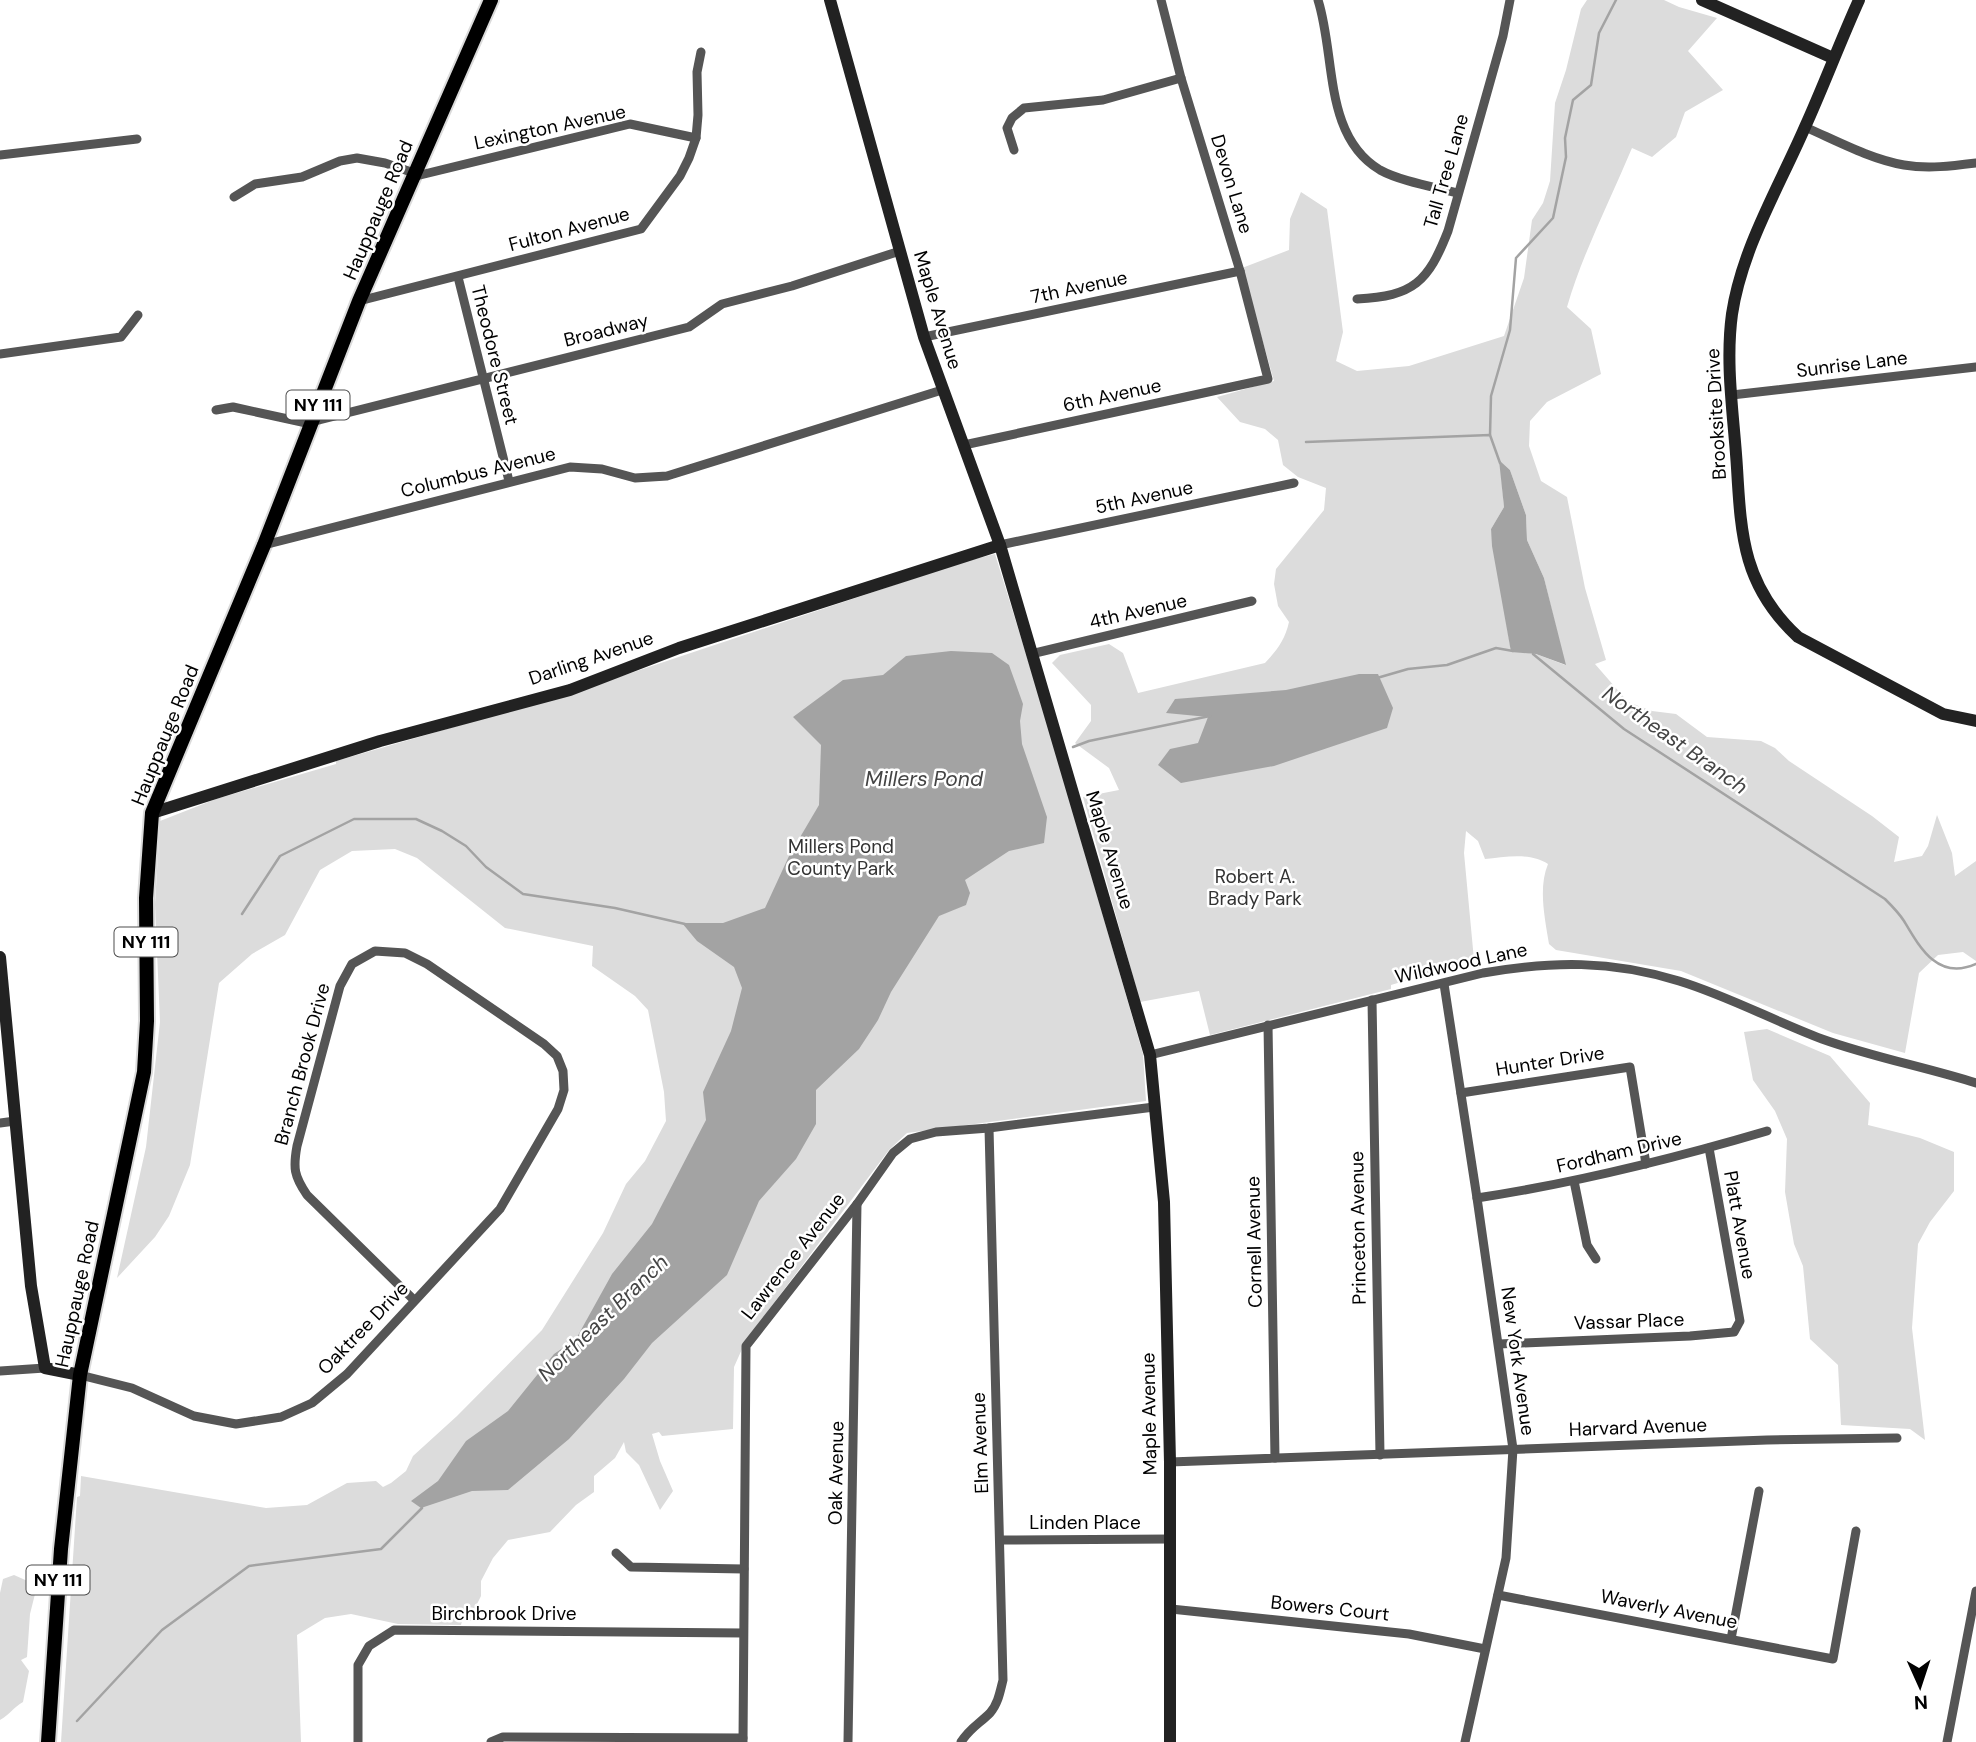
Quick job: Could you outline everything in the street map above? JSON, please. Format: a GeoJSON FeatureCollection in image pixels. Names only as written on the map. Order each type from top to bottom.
{"type":"FeatureCollection","features":[{"type":"Feature","properties":{"kind":"main road","name":"Hauppauge Road"},"geometry":{"type":"LineString","coordinates":[[48,1742],[61,1549],[80,1375],[144,1072],[147,1021],[146,898],[152,813],[264,545],[359,301],[491,0]]}},
{"type":"Feature","properties":{"kind":"street","name":"Maple Avenue"},"geometry":{"type":"LineString","coordinates":[[830,0],[924,337],[1000,545],[1150,1055],[1164,1202],[1170,1462],[1170,1742]]}},
{"type":"Feature","properties":{"kind":"street","name":"Devon Lane"},"geometry":{"type":"LineString","coordinates":[[1161,0],[1181,78],[1240,271],[1268,379]]}},
{"type":"Feature","properties":{"kind":"street"},"geometry":{"type":"LineString","coordinates":[[1318,0],[1329,41],[1339,115],[1354,149],[1381,170],[1457,193]]}},
{"type":"Feature","properties":{"kind":"street","name":"Tall Tree Lane"},"geometry":{"type":"LineString","coordinates":[[1357,299],[1378,298],[1403,292],[1425,277],[1441,250],[1503,36],[1510,0]]}},
{"type":"Feature","properties":{"kind":"street"},"geometry":{"type":"LineString","coordinates":[[1702,0],[1833,58]]}},
{"type":"Feature","properties":{"kind":"street","name":"Brooksite Drive"},"geometry":{"type":"LineString","coordinates":[[1859,0],[1747,258],[1732,314],[1732,395],[1743,539],[1751,572],[1773,610],[1798,637],[1943,714],[1976,721]]}},
{"type":"Feature","properties":{"kind":"street","name":"Fulton Avenue"},"geometry":{"type":"LineString","coordinates":[[359,301],[641,229],[690,158],[696,138],[697,72],[701,52]]}},
{"type":"Feature","properties":{"kind":"street"},"geometry":{"type":"LineString","coordinates":[[1014,150],[1007,128],[1012,118],[1024,108],[1103,100],[1181,78]]}},
{"type":"Feature","properties":{"kind":"street","name":"Lexington Avenue"},"geometry":{"type":"LineString","coordinates":[[413,175],[630,124],[696,138]]}},
{"type":"Feature","properties":{"kind":"street"},"geometry":{"type":"LineString","coordinates":[[1805,127],[1902,165],[1929,167],[1976,163]]}},
{"type":"Feature","properties":{"kind":"street"},"geometry":{"type":"LineString","coordinates":[[0,155],[137,139]]}},
{"type":"Feature","properties":{"kind":"street"},"geometry":{"type":"LineString","coordinates":[[234,197],[255,184],[302,177],[340,161],[357,158],[385,163],[413,175]]}},
{"type":"Feature","properties":{"kind":"street","name":"Broadway"},"geometry":{"type":"LineString","coordinates":[[311,423],[689,327],[722,304],[792,286],[900,251]]}},
{"type":"Feature","properties":{"kind":"street","name":"7th Avenue"},"geometry":{"type":"LineString","coordinates":[[924,337],[1240,271]]}},
{"type":"Feature","properties":{"kind":"street","name":"Theodore Street"},"geometry":{"type":"LineString","coordinates":[[458,277],[509,481]]}},
{"type":"Feature","properties":{"kind":"street"},"geometry":{"type":"LineString","coordinates":[[0,354],[121,337],[138,315]]}},
{"type":"Feature","properties":{"kind":"street","name":"Sunrise Lane"},"geometry":{"type":"LineString","coordinates":[[1732,395],[1976,367]]}},
{"type":"Feature","properties":{"kind":"street","name":"6th Avenue"},"geometry":{"type":"LineString","coordinates":[[964,445],[1268,379]]}},
{"type":"Feature","properties":{"kind":"street","name":"Columbus Avenue"},"geometry":{"type":"LineString","coordinates":[[264,545],[570,467],[602,469],[635,478],[667,476],[942,390]]}},
{"type":"Feature","properties":{"kind":"street"},"geometry":{"type":"LineString","coordinates":[[216,410],[233,407],[311,423]]}},
{"type":"Feature","properties":{"kind":"street","name":"5th Avenue"},"geometry":{"type":"LineString","coordinates":[[1000,545],[1294,484]]}},
{"type":"Feature","properties":{"kind":"street","name":"Darling Avenue"},"geometry":{"type":"LineString","coordinates":[[152,813],[380,741],[570,690],[678,648],[1000,545]]}},
{"type":"Feature","properties":{"kind":"street","name":"4th Avenue"},"geometry":{"type":"LineString","coordinates":[[1031,654],[1252,601]]}},
{"type":"Feature","properties":{"kind":"street","name":"Branch Brook Drive"},"geometry":{"type":"LineString","coordinates":[[414,1300],[335,1224],[297,1180],[294,1163],[297,1146],[340,986],[352,964],[376,951],[405,953],[427,964],[544,1044],[557,1056],[563,1071]]}},
{"type":"Feature","properties":{"kind":"street"},"geometry":{"type":"LineString","coordinates":[[0,957],[31,1286],[45,1368]]}},
{"type":"Feature","properties":{"kind":"street","name":"Wildwood Lane"},"geometry":{"type":"LineString","coordinates":[[1150,1055],[1483,973],[1530,965],[1570,963],[1607,965],[1678,981],[1823,1039],[1976,1083]]}},
{"type":"Feature","properties":{"kind":"street","name":"New York Avenue"},"geometry":{"type":"LineString","coordinates":[[1444,984],[1513,1449],[1506,1558],[1465,1742]]}},
{"type":"Feature","properties":{"kind":"street","name":"Princeton Avenue"},"geometry":{"type":"LineString","coordinates":[[1373,1000],[1380,1455]]}},
{"type":"Feature","properties":{"kind":"street","name":"Cornell Avenue"},"geometry":{"type":"LineString","coordinates":[[1268,1026],[1275,1458]]}},
{"type":"Feature","properties":{"kind":"street","name":"Hunter Drive"},"geometry":{"type":"LineString","coordinates":[[1461,1093],[1630,1067],[1646,1164]]}},
{"type":"Feature","properties":{"kind":"street","name":"Oaktree Drive"},"geometry":{"type":"LineString","coordinates":[[80,1375],[132,1388],[194,1416],[236,1424],[281,1417],[312,1403],[347,1374],[500,1209],[558,1109],[564,1090],[563,1071]]}},
{"type":"Feature","properties":{"kind":"street","name":"Lawrence Avenue"},"geometry":{"type":"LineString","coordinates":[[743,1740],[746,1346],[893,1153],[910,1139],[936,1132],[1154,1107]]}},
{"type":"Feature","properties":{"kind":"street"},"geometry":{"type":"LineString","coordinates":[[0,1123],[15,1121]]}},
{"type":"Feature","properties":{"kind":"street","name":"Elm Avenue"},"geometry":{"type":"LineString","coordinates":[[961,1742],[976,1723],[991,1712],[999,1697],[1003,1680],[989,1128]]}},
{"type":"Feature","properties":{"kind":"street","name":"Fordham Drive"},"geometry":{"type":"LineString","coordinates":[[1477,1198],[1574,1181],[1767,1131]]}},
{"type":"Feature","properties":{"kind":"street","name":"Platt Avenue"},"geometry":{"type":"LineString","coordinates":[[1709,1148],[1737,1308]]}},
{"type":"Feature","properties":{"kind":"street"},"geometry":{"type":"LineString","coordinates":[[1574,1181],[1587,1245],[1596,1259]]}},
{"type":"Feature","properties":{"kind":"street","name":"Oak Avenue"},"geometry":{"type":"LineString","coordinates":[[848,1742],[856,1204]]}},
{"type":"Feature","properties":{"kind":"street","name":"Vassar Place"},"geometry":{"type":"LineString","coordinates":[[1499,1345],[1728,1334],[1738,1327],[1737,1308]]}},
{"type":"Feature","properties":{"kind":"street"},"geometry":{"type":"LineString","coordinates":[[0,1371],[45,1368],[80,1375]]}},
{"type":"Feature","properties":{"kind":"street","name":"Harvard Avenue"},"geometry":{"type":"LineString","coordinates":[[1170,1462],[1767,1440],[1897,1438]]}},
{"type":"Feature","properties":{"kind":"street"},"geometry":{"type":"LineString","coordinates":[[1731,1639],[1759,1490]]}},
{"type":"Feature","properties":{"kind":"street","name":"Waverly Avenue"},"geometry":{"type":"LineString","coordinates":[[1498,1595],[1833,1659],[1856,1531]]}},
{"type":"Feature","properties":{"kind":"street","name":"Linden Place"},"geometry":{"type":"LineString","coordinates":[[1000,1539],[1170,1539]]}},
{"type":"Feature","properties":{"kind":"street"},"geometry":{"type":"LineString","coordinates":[[615,1553],[631,1567],[744,1569]]}},
{"type":"Feature","properties":{"kind":"street"},"geometry":{"type":"LineString","coordinates":[[1947,1742],[1976,1591]]}},
{"type":"Feature","properties":{"kind":"street","name":"Bowers Court"},"geometry":{"type":"LineString","coordinates":[[1171,1609],[1409,1634],[1485,1649]]}},
{"type":"Feature","properties":{"kind":"street","name":"Birchbrook Drive"},"geometry":{"type":"LineString","coordinates":[[358,1742],[358,1665],[369,1646],[394,1630],[743,1633]]}},
{"type":"Feature","properties":{"kind":"street"},"geometry":{"type":"LineString","coordinates":[[491,1742],[503,1737],[743,1740]]}},
{"type":"Feature","properties":{"kind":"green space","name":"Robert A. Brady Park"},"geometry":{"type":"Polygon","coordinates":[[[1587,0],[1664,0],[1717,18],[1688,51],[1723,90],[1685,112],[1676,137],[1652,157],[1632,148],[1589,246],[1567,307],[1591,329],[1601,374],[1547,402],[1530,421],[1529,446],[1541,481],[1567,497],[1585,588],[1606,660],[1595,664],[1628,702],[1652,711],[1676,714],[1707,737],[1761,741],[1775,748],[1789,761],[1899,837],[1894,862],[1922,856],[1928,846],[1937,815],[1952,853],[1955,876],[1976,861],[1976,961],[1963,952],[1938,955],[1919,973],[1905,1053],[1833,1033],[1681,971],[1556,950],[1549,944],[1543,904],[1543,883],[1548,864],[1525,857],[1485,859],[1478,841],[1466,831],[1464,853],[1474,960],[1391,985],[1391,989],[1210,1035],[1199,991],[1140,1002],[1083,797],[1119,790],[1109,768],[1075,743],[1091,721],[1091,705],[1052,663],[1060,655],[1109,644],[1123,653],[1138,693],[1265,663],[1273,654],[1283,639],[1289,622],[1278,606],[1274,584],[1276,569],[1324,510],[1326,488],[1298,477],[1283,465],[1278,440],[1265,429],[1240,422],[1217,397],[1274,381],[1242,268],[1289,250],[1290,219],[1301,192],[1327,209],[1343,332],[1336,361],[1357,371],[1409,366],[1504,336],[1524,278],[1532,220],[1543,203],[1550,181],[1555,103],[1581,9],[1587,0]],[[1500,461],[1504,507],[1491,529],[1511,651],[1536,654],[1565,665],[1544,578],[1527,540],[1526,515],[1510,470],[1500,461]]]}},
{"type":"Feature","properties":{"kind":"green space","name":"Millers Pond County Park"},"geometry":{"type":"Polygon","coordinates":[[[995,554],[1044,712],[1143,1054],[1146,1101],[907,1133],[889,1150],[746,1340],[734,1367],[733,1429],[662,1436],[659,1432],[652,1434],[673,1491],[660,1510],[639,1465],[626,1452],[624,1442],[615,1458],[594,1476],[594,1492],[576,1505],[550,1532],[508,1540],[493,1558],[481,1581],[481,1596],[471,1616],[492,1621],[462,1621],[461,1625],[398,1624],[351,1614],[325,1618],[297,1635],[301,1742],[61,1742],[77,1497],[80,1496],[81,1476],[266,1508],[307,1505],[347,1483],[376,1481],[383,1487],[391,1483],[406,1471],[413,1456],[457,1416],[542,1330],[603,1233],[626,1184],[645,1161],[666,1121],[664,1092],[648,1010],[635,996],[592,966],[593,946],[505,928],[417,858],[395,849],[352,851],[320,870],[285,935],[252,954],[219,983],[190,1165],[169,1216],[155,1237],[117,1278],[146,1147],[160,1022],[155,904],[160,821],[216,799],[571,693],[963,562],[995,554]]]}},
{"type":"Feature","properties":{"kind":"green space"},"geometry":{"type":"Polygon","coordinates":[[[1767,1029],[1830,1056],[1870,1103],[1868,1125],[1920,1138],[1954,1152],[1954,1191],[1930,1222],[1918,1244],[1912,1328],[1925,1440],[1910,1429],[1841,1425],[1838,1365],[1810,1339],[1803,1266],[1794,1244],[1785,1192],[1787,1139],[1775,1111],[1753,1080],[1744,1032],[1767,1029]]]}},
{"type":"Feature","properties":{"kind":"green space"},"geometry":{"type":"Polygon","coordinates":[[[14,1575],[32,1583],[35,1594],[30,1614],[27,1657],[21,1660],[29,1671],[23,1702],[0,1720],[0,1593],[3,1579],[14,1575]]]}},
{"type":"Feature","properties":{"kind":"water"},"geometry":{"type":"Polygon","coordinates":[[[1499,460],[1510,470],[1526,515],[1527,540],[1544,578],[1566,665],[1536,654],[1511,652],[1492,546],[1491,529],[1504,507],[1499,460]]]}},
{"type":"Feature","properties":{"kind":"water","name":"Millers Pond"},"geometry":{"type":"Polygon","coordinates":[[[951,651],[992,653],[1009,665],[1023,704],[1020,721],[1022,744],[1047,817],[1044,843],[1009,851],[965,880],[970,893],[966,905],[939,916],[859,1049],[816,1090],[816,1124],[796,1159],[759,1201],[727,1275],[652,1343],[624,1379],[569,1439],[508,1490],[472,1491],[421,1508],[411,1501],[438,1481],[466,1441],[508,1411],[554,1354],[576,1339],[612,1274],[652,1224],[706,1120],[703,1092],[731,1031],[742,988],[734,967],[697,941],[682,923],[723,923],[765,908],[789,856],[819,805],[821,745],[793,717],[843,680],[883,675],[906,656],[951,651]]]}},
{"type":"Feature","properties":{"kind":"water"},"geometry":{"type":"Polygon","coordinates":[[[1359,674],[1378,674],[1393,708],[1387,728],[1274,766],[1181,783],[1158,765],[1170,749],[1198,743],[1208,717],[1166,713],[1175,699],[1286,690],[1359,674]]]}},
{"type":"Feature","properties":{"kind":"waterway"},"geometry":{"type":"LineString","coordinates":[[1490,435],[1491,396],[1510,330],[1516,258],[1553,218],[1566,157],[1565,138],[1573,100],[1591,85],[1599,33],[1616,0]]}},
{"type":"Feature","properties":{"kind":"waterway"},"geometry":{"type":"LineString","coordinates":[[1306,442],[1490,435],[1500,463]]}},
{"type":"Feature","properties":{"kind":"waterway","name":"Northeast Branch"},"geometry":{"type":"LineString","coordinates":[[1377,678],[1408,669],[1447,665],[1496,648],[1513,651]]}},
{"type":"Feature","properties":{"kind":"waterway","name":"Northeast Branch"},"geometry":{"type":"LineString","coordinates":[[1533,654],[1624,729],[1885,899],[1932,959],[1951,968],[1976,964]]}},
{"type":"Feature","properties":{"kind":"waterway","name":"Northeast Branch"},"geometry":{"type":"LineString","coordinates":[[1073,747],[1089,741],[1210,716]]}},
{"type":"Feature","properties":{"kind":"waterway"},"geometry":{"type":"LineString","coordinates":[[242,914],[280,856],[354,819],[416,819],[466,846],[486,867],[523,894],[615,908],[685,924]]}},
{"type":"Feature","properties":{"kind":"waterway","name":"Northeast Branch"},"geometry":{"type":"LineString","coordinates":[[77,1721],[162,1630],[249,1566],[381,1549],[422,1508]]}}]}
